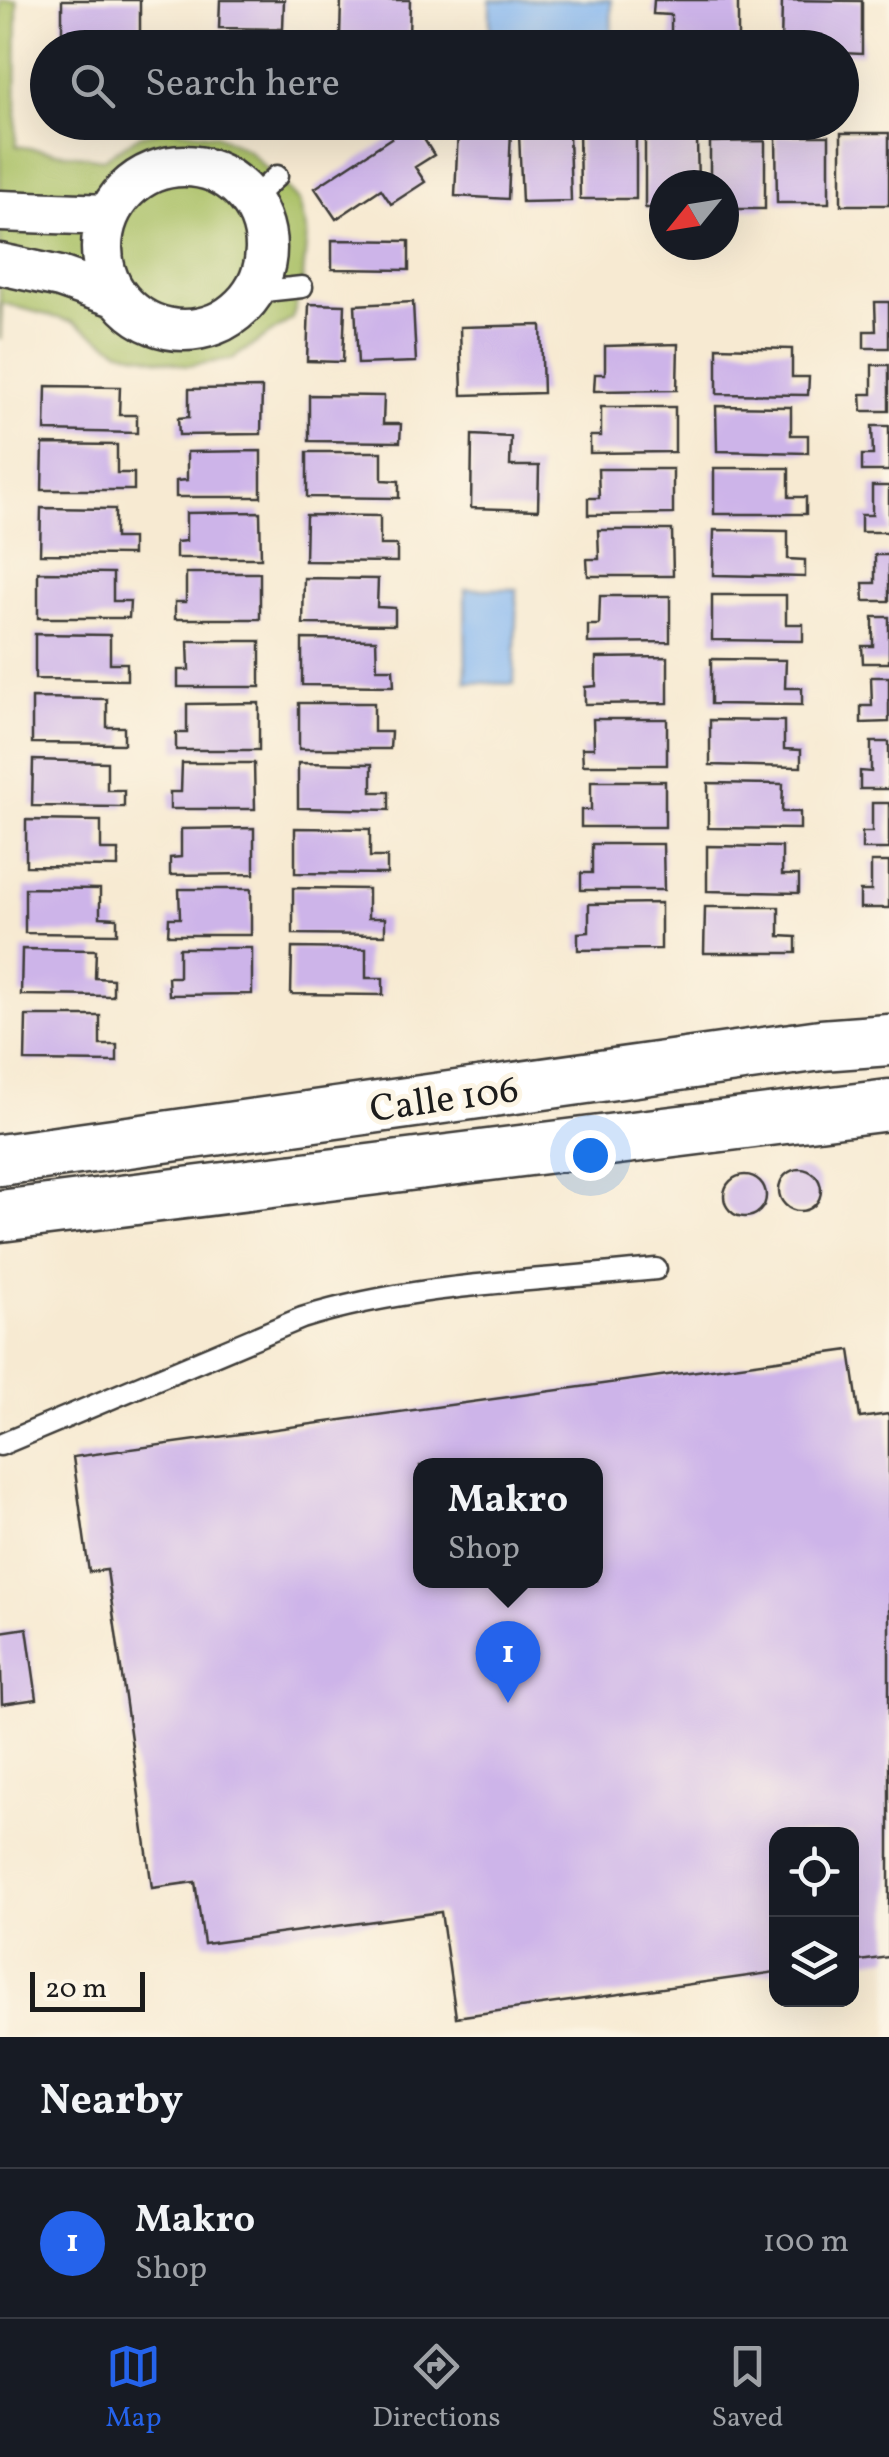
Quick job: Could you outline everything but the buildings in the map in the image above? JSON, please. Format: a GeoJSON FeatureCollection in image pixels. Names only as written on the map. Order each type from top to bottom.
{"type":"FeatureCollection","features":[{"type":"Feature","properties":{"kind":"street"},"geometry":{"type":"LineString","coordinates":[[175,167],[212,170],[234,182],[264,188],[262,222],[267,246],[264,270],[255,292],[238,312],[214,326],[188,332],[160,328],[136,316],[117,297],[105,271],[101,243],[108,215],[121,194],[140,178],[175,167]]}},
{"type":"Feature","properties":{"kind":"street"},"geometry":{"type":"LineString","coordinates":[[0,211],[108,215]]}},
{"type":"Feature","properties":{"kind":"street"},"geometry":{"type":"LineString","coordinates":[[0,264],[60,277],[117,297]]}},
{"type":"Feature","properties":{"kind":"street","name":"Calle 106"},"geometry":{"type":"LineString","coordinates":[[0,1160],[821,1045],[889,1040]]}},
{"type":"Feature","properties":{"kind":"street","name":"Calle 106"},"geometry":{"type":"LineString","coordinates":[[0,1216],[889,1105]]}},
{"type":"Feature","properties":{"kind":"lane"},"geometry":{"type":"LineString","coordinates":[[255,292],[302,287]]}},
{"type":"Feature","properties":{"kind":"lane"},"geometry":{"type":"LineString","coordinates":[[0,1445],[302,1318],[348,1304],[393,1295],[656,1268]]}},
{"type":"Feature","properties":{"kind":"green space"},"geometry":{"type":"Polygon","coordinates":[[[0,0],[17,0],[16,146],[103,159],[133,140],[226,140],[249,151],[299,201],[307,234],[302,287],[292,319],[232,359],[187,366],[121,351],[73,322],[2,303],[0,340],[0,0]]]}},
{"type":"Feature","properties":{"kind":"water"},"geometry":{"type":"Polygon","coordinates":[[[490,0],[611,0],[612,30],[490,30],[490,0]]]}},
{"type":"Feature","properties":{"kind":"water"},"geometry":{"type":"Polygon","coordinates":[[[465,589],[517,589],[514,684],[466,682],[465,589]]]}},
{"type":"Feature","properties":{"kind":"place","name":"Makro"},"geometry":{"type":"Point","coordinates":[508,1703]}}]}
